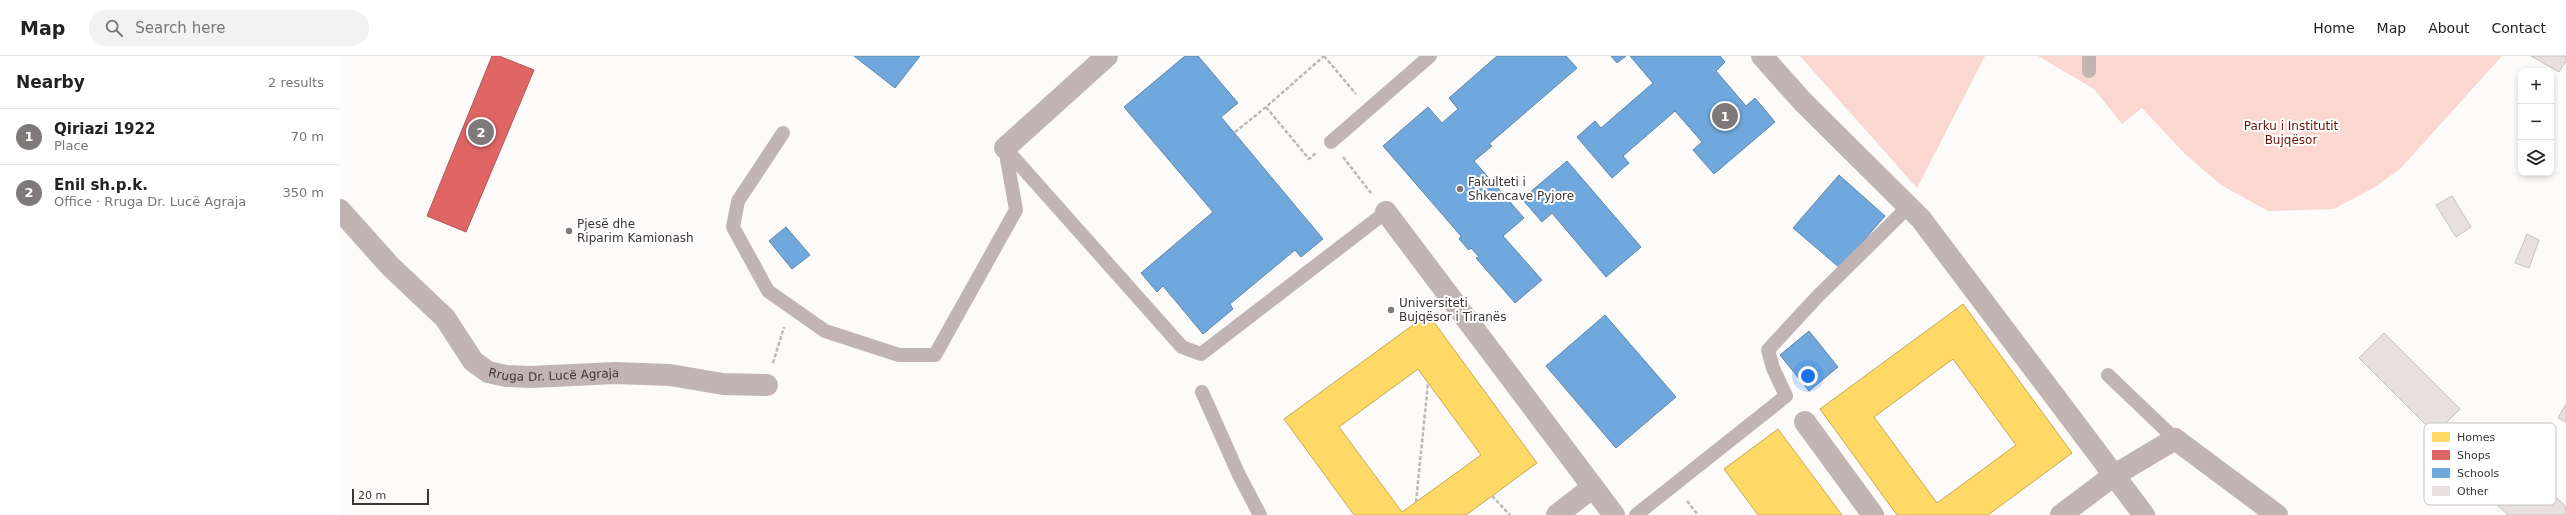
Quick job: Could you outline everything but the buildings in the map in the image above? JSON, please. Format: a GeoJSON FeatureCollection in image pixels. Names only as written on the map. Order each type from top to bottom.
{"type":"FeatureCollection","features":[{"type":"Feature","properties":{"kind":"street"},"geometry":{"type":"LineString","coordinates":[[1005,148],[1106,56]]}},
{"type":"Feature","properties":{"kind":"street"},"geometry":{"type":"LineString","coordinates":[[1762,56],[1908,208],[1921,219],[2113,476],[2144,515]]}},
{"type":"Feature","properties":{"kind":"street","name":"Rruga Dr. Lucë Agraja"},"geometry":{"type":"LineString","coordinates":[[340,210],[390,266],[445,318],[473,361],[488,372],[506,376],[531,377],[615,372],[670,375],[723,384],[770,375]]}},
{"type":"Feature","properties":{"kind":"street"},"geometry":{"type":"LineString","coordinates":[[1386,212],[1614,515]]}},
{"type":"Feature","properties":{"kind":"street"},"geometry":{"type":"LineString","coordinates":[[1805,422],[1873,515]]}},
{"type":"Feature","properties":{"kind":"street"},"geometry":{"type":"LineString","coordinates":[[2061,515],[2113,476],[2175,439],[2277,515]]}},
{"type":"Feature","properties":{"kind":"street"},"geometry":{"type":"LineString","coordinates":[[1557,515],[1593,487]]}},
{"type":"Feature","properties":{"kind":"lane"},"geometry":{"type":"LineString","coordinates":[[1331,142],[1430,56]]}},
{"type":"Feature","properties":{"kind":"lane"},"geometry":{"type":"LineString","coordinates":[[2088,70],[2089,56]]}},
{"type":"Feature","properties":{"kind":"lane"},"geometry":{"type":"LineString","coordinates":[[783,133],[738,200],[733,227],[768,291],[825,331],[899,355],[935,355],[1016,210],[1005,148]]}},
{"type":"Feature","properties":{"kind":"lane"},"geometry":{"type":"LineString","coordinates":[[1005,148],[1182,347],[1201,354],[1386,212]]}},
{"type":"Feature","properties":{"kind":"lane"},"geometry":{"type":"LineString","coordinates":[[1636,515],[1786,396],[1773,368],[1768,350],[1817,297],[1908,208]]}},
{"type":"Feature","properties":{"kind":"lane"},"geometry":{"type":"LineString","coordinates":[[2108,375],[2175,439]]}},
{"type":"Feature","properties":{"kind":"lane"},"geometry":{"type":"LineString","coordinates":[[1202,392],[1239,475],[1260,515]]}},
{"type":"Feature","properties":{"kind":"path"},"geometry":{"type":"LineString","coordinates":[[1235,132],[1324,56],[1368,110]]}},
{"type":"Feature","properties":{"kind":"path"},"geometry":{"type":"LineString","coordinates":[[1266,107],[1309,159],[1331,142]]}},
{"type":"Feature","properties":{"kind":"path"},"geometry":{"type":"LineString","coordinates":[[1352,168],[1386,212]]}},
{"type":"Feature","properties":{"kind":"path"},"geometry":{"type":"LineString","coordinates":[[770,375],[790,306]]}},
{"type":"Feature","properties":{"kind":"path"},"geometry":{"type":"LineString","coordinates":[[1416,502],[1428,383]]}},
{"type":"Feature","properties":{"kind":"path"},"geometry":{"type":"LineString","coordinates":[[1492,496],[1510,515]]}},
{"type":"Feature","properties":{"kind":"green space"},"geometry":{"type":"Polygon","coordinates":[[[1800,56],[1985,56],[1917,188],[1800,56]]]}},
{"type":"Feature","properties":{"kind":"green space","name":"Parku i Institutit Bujqësor"},"geometry":{"type":"Polygon","coordinates":[[[2038,56],[2502,56],[2401,168],[2375,187],[2334,209],[2268,211],[2221,185],[2184,153],[2142,108],[2122,124],[2094,89],[2038,56]]]}},
{"type":"Feature","properties":{"kind":"place","name":"Qiriazi 1922"},"geometry":{"type":"Point","coordinates":[1725,116]}},
{"type":"Feature","properties":{"kind":"place","name":"Enil sh.p.k."},"geometry":{"type":"Point","coordinates":[481,132]}},
{"type":"Feature","properties":{"kind":"place","name":"Fakulteti i Shkencave Pyjore"},"geometry":{"type":"Point","coordinates":[1460,189]}},
{"type":"Feature","properties":{"kind":"place","name":"Pjesë dhe Riparim Kamionash"},"geometry":{"type":"Point","coordinates":[569,231]}},
{"type":"Feature","properties":{"kind":"place","name":"Universiteti Bujqësor i Tiranës"},"geometry":{"type":"Point","coordinates":[1391,310]}}]}
